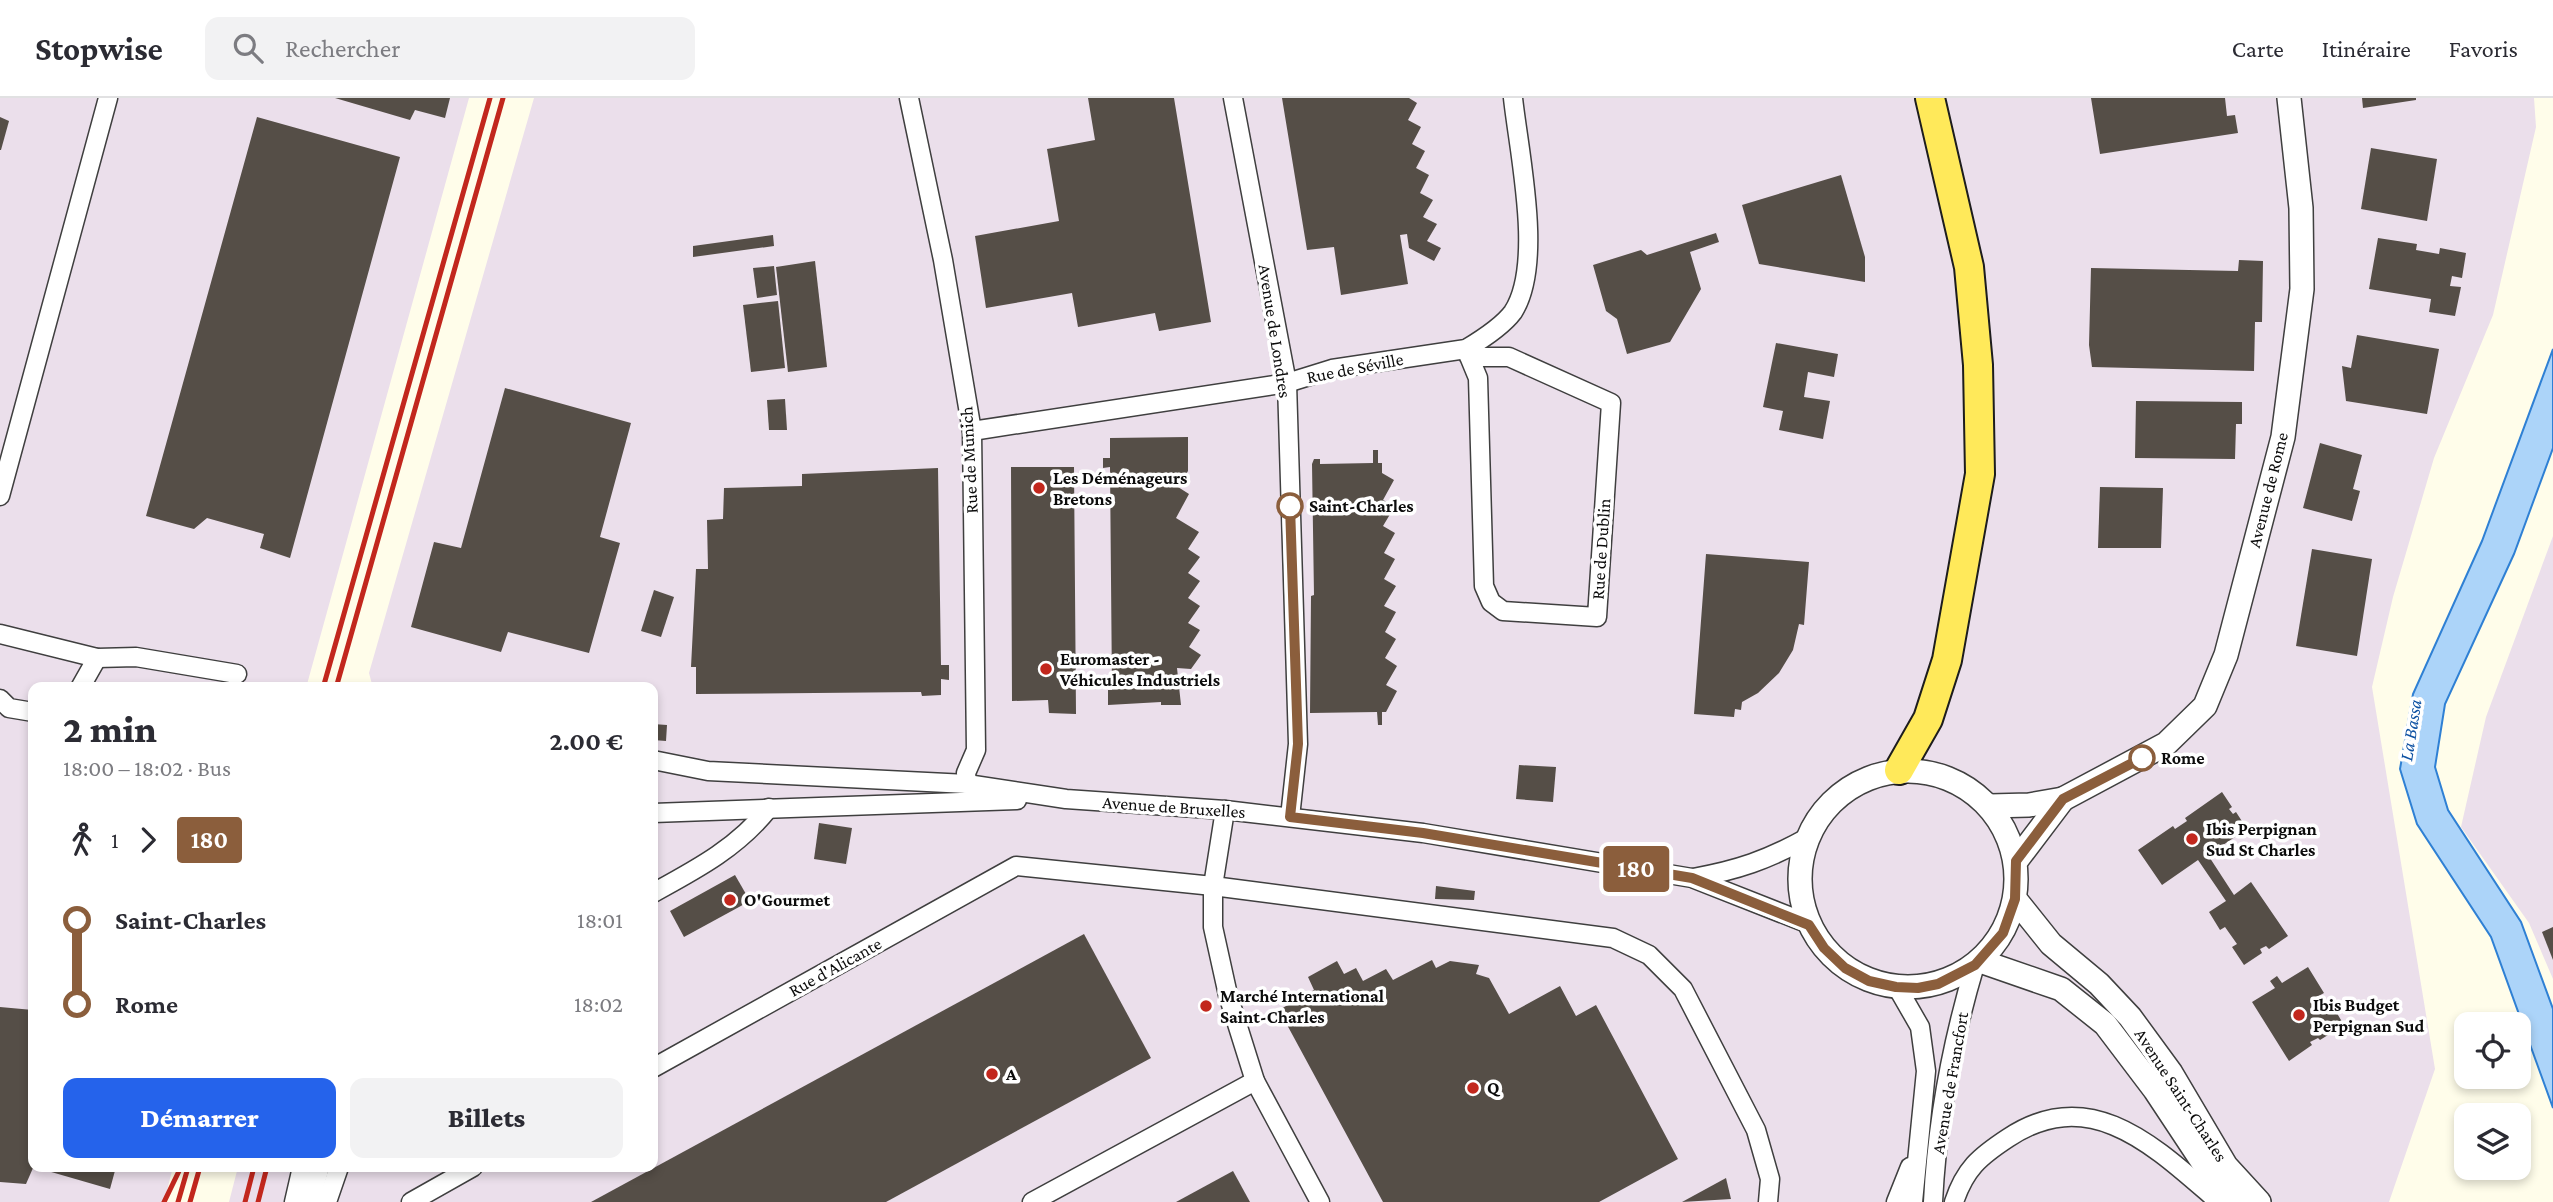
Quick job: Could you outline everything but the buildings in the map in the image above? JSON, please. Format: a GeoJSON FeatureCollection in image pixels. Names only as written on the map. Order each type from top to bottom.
{"type":"FeatureCollection","features":[{"type":"Feature","properties":{"kind":"main road"},"geometry":{"type":"LineString","coordinates":[[1899,770],[1928,719],[1947,660],[1980,474],[1978,365],[1969,267],[1930,98]]}},
{"type":"Feature","properties":{"kind":"street"},"geometry":{"type":"LineString","coordinates":[[0,496],[108,98]]}},
{"type":"Feature","properties":{"kind":"street","name":"Rue de Munich"},"geometry":{"type":"LineString","coordinates":[[909,98],[943,260],[972,431],[976,750],[967,774],[967,784]]}},
{"type":"Feature","properties":{"kind":"street","name":"Avenue de Londres"},"geometry":{"type":"LineString","coordinates":[[1233,98],[1287,383],[1298,744],[1290,817]]}},
{"type":"Feature","properties":{"kind":"street","name":"Rue de Séville"},"geometry":{"type":"LineString","coordinates":[[972,431],[1287,383],[1332,369],[1467,353],[1513,312],[1527,273],[1529,240],[1513,98]]}},
{"type":"Feature","properties":{"kind":"street","name":"Avenue de Rome"},"geometry":{"type":"LineString","coordinates":[[1990,806],[2063,799],[2166,744],[2205,706],[2226,655],[2283,437],[2302,289],[2301,208],[2289,98]]}},
{"type":"Feature","properties":{"kind":"street","name":"Rue de Dublin"},"geometry":{"type":"LineString","coordinates":[[1467,353],[1509,357],[1611,403],[1597,617],[1503,611],[1491,602],[1484,586],[1478,379],[1467,353]]}},
{"type":"Feature","properties":{"kind":"street"},"geometry":{"type":"LineString","coordinates":[[0,634],[96,657],[136,657],[237,674]]}},
{"type":"Feature","properties":{"kind":"street"},"geometry":{"type":"LineString","coordinates":[[83,682],[96,657]]}},
{"type":"Feature","properties":{"kind":"street"},"geometry":{"type":"LineString","coordinates":[[0,699],[9,708],[28,711]]}},
{"type":"Feature","properties":{"kind":"street","name":"Avenue de Bruxelles"},"geometry":{"type":"LineString","coordinates":[[658,761],[708,771],[967,784],[1066,799],[1225,810],[1423,833],[1692,878],[1809,925]]}},
{"type":"Feature","properties":{"kind":"street"},"geometry":{"type":"LineString","coordinates":[[1899,770],[1932,772],[1964,785],[1990,806],[2007,832],[2016,861],[2015,899],[2003,933],[1978,963],[1938,984],[1896,987],[1869,981],[1845,968],[1824,948],[1809,925],[1801,896],[1800,867],[1807,838],[1822,812],[1844,791],[1870,777],[1899,770]]}},
{"type":"Feature","properties":{"kind":"street"},"geometry":{"type":"LineString","coordinates":[[658,813],[1066,799]]}},
{"type":"Feature","properties":{"kind":"street","name":"Avenue de Rome"},"geometry":{"type":"LineString","coordinates":[[2016,861],[2063,799]]}},
{"type":"Feature","properties":{"kind":"street"},"geometry":{"type":"LineString","coordinates":[[658,890],[717,858],[749,833],[769,808]]}},
{"type":"Feature","properties":{"kind":"street"},"geometry":{"type":"LineString","coordinates":[[1225,810],[1213,886],[1213,927],[1228,995],[1255,1081],[1320,1202]]}},
{"type":"Feature","properties":{"kind":"street","name":"Avenue de Bruxelles"},"geometry":{"type":"LineString","coordinates":[[1692,878],[1740,870],[1765,861],[1807,838]]}},
{"type":"Feature","properties":{"kind":"street","name":"Rue d'Alicante"},"geometry":{"type":"LineString","coordinates":[[658,1065],[1016,866],[1213,886]]}},
{"type":"Feature","properties":{"kind":"street"},"geometry":{"type":"LineString","coordinates":[[1213,886],[1613,938],[1649,955],[1683,989],[1756,1130],[1770,1179],[1768,1202]]}},
{"type":"Feature","properties":{"kind":"street","name":"Avenue Saint-Charles"},"geometry":{"type":"LineString","coordinates":[[2015,899],[2051,944],[2099,984],[2130,1017],[2171,1073],[2226,1166],[2259,1202]]}},
{"type":"Feature","properties":{"kind":"street","name":"Avenue Saint-Charles"},"geometry":{"type":"LineString","coordinates":[[1978,963],[2061,989],[2105,1024],[2155,1090],[2206,1167],[2237,1202]]}},
{"type":"Feature","properties":{"kind":"street","name":"Avenue de Francfort"},"geometry":{"type":"LineString","coordinates":[[1933,1202],[1935,1167],[1958,1024],[1978,963]]}},
{"type":"Feature","properties":{"kind":"street","name":"Avenue de Francfort"},"geometry":{"type":"LineString","coordinates":[[1896,987],[1920,1027],[1926,1071],[1913,1202]]}},
{"type":"Feature","properties":{"kind":"street"},"geometry":{"type":"LineString","coordinates":[[1032,1202],[1255,1081]]}},
{"type":"Feature","properties":{"kind":"street"},"geometry":{"type":"LineString","coordinates":[[1954,1202],[1962,1177],[1990,1150],[2028,1125],[2073,1115],[2118,1125],[2156,1148],[2219,1202]]}},
{"type":"Feature","properties":{"kind":"street"},"geometry":{"type":"LineString","coordinates":[[1896,1202],[1917,1150]]}},
{"type":"Feature","properties":{"kind":"street"},"geometry":{"type":"LineString","coordinates":[[294,1202],[301,1172]]}},
{"type":"Feature","properties":{"kind":"street"},"geometry":{"type":"LineString","coordinates":[[310,1202],[319,1172]]}},
{"type":"Feature","properties":{"kind":"street"},"geometry":{"type":"LineString","coordinates":[[327,1202],[337,1172]]}},
{"type":"Feature","properties":{"kind":"street"},"geometry":{"type":"LineString","coordinates":[[411,1202],[465,1172]]}},
{"type":"Feature","properties":{"kind":"shaded area"},"geometry":{"type":"Polygon","coordinates":[[[0,98],[469,98],[308,682],[28,682],[28,1172],[172,1172],[164,1202],[0,1202],[0,98]]]}},
{"type":"Feature","properties":{"kind":"shaded area","name":"Saint-Charles"},"geometry":{"type":"Polygon","coordinates":[[[534,98],[2534,98],[2536,127],[2493,315],[2434,458],[2393,597],[2372,687],[2435,1069],[2389,1202],[229,1202],[237,1172],[658,1172],[658,682],[371,682],[369,673],[534,98]]]}},
{"type":"Feature","properties":{"kind":"shaded area"},"geometry":{"type":"Polygon","coordinates":[[[2553,536],[2553,979],[2529,923],[2461,827],[2486,717],[2553,536]]]}},
{"type":"Feature","properties":{"kind":"water","name":"La Bassa"},"geometry":{"type":"Polygon","coordinates":[[[2553,349],[2553,448],[2514,554],[2445,704],[2435,767],[2448,810],[2521,922],[2553,1009],[2553,1108],[2531,1047],[2531,1012],[2518,1012],[2491,937],[2417,824],[2400,769],[2413,694],[2482,541],[2553,349]]]}},
{"type":"Feature","properties":{"kind":"railway"},"geometry":{"type":"LineString","coordinates":[[325,682],[490,98]]}},
{"type":"Feature","properties":{"kind":"railway"},"geometry":{"type":"LineString","coordinates":[[338,682],[503,98]]}},
{"type":"Feature","properties":{"kind":"railway"},"geometry":{"type":"LineString","coordinates":[[164,1202],[179,1172]]}},
{"type":"Feature","properties":{"kind":"railway"},"geometry":{"type":"LineString","coordinates":[[178,1202],[187,1172]]}},
{"type":"Feature","properties":{"kind":"railway"},"geometry":{"type":"LineString","coordinates":[[190,1202],[199,1172]]}},
{"type":"Feature","properties":{"kind":"railway"},"geometry":{"type":"LineString","coordinates":[[245,1202],[253,1172]]}},
{"type":"Feature","properties":{"kind":"railway"},"geometry":{"type":"LineString","coordinates":[[258,1202],[266,1172]]}},
{"type":"Feature","properties":{"kind":"bus line","name":"180"},"geometry":{"type":"LineString","coordinates":[[1290,506],[1298,744],[1290,817],[1423,833],[1692,878],[1809,925],[1824,948],[1845,968],[1869,981],[1896,987],[1918,988],[1958,976],[1980,961],[2003,933],[2015,899],[2016,861],[2063,799],[2142,758]]}},
{"type":"Feature","properties":{"kind":"place","name":"Les Déménageurs Bretons"},"geometry":{"type":"Point","coordinates":[1039,488]}},
{"type":"Feature","properties":{"kind":"place","name":"Saint-Charles"},"geometry":{"type":"Point","coordinates":[1290,506]}},
{"type":"Feature","properties":{"kind":"place","name":"Euromaster - Véhicules Industriels"},"geometry":{"type":"Point","coordinates":[1046,669]}},
{"type":"Feature","properties":{"kind":"place","name":"Rome"},"geometry":{"type":"Point","coordinates":[2142,758]}},
{"type":"Feature","properties":{"kind":"place","name":"Ibis Perpignan Sud St Charles"},"geometry":{"type":"Point","coordinates":[2192,839]}},
{"type":"Feature","properties":{"kind":"place","name":"O'Gourmet"},"geometry":{"type":"Point","coordinates":[730,900]}},
{"type":"Feature","properties":{"kind":"place","name":"Marché International Saint-Charles"},"geometry":{"type":"Point","coordinates":[1206,1006]}},
{"type":"Feature","properties":{"kind":"place","name":"Ibis Budget Perpignan Sud"},"geometry":{"type":"Point","coordinates":[2299,1015]}},
{"type":"Feature","properties":{"kind":"place","name":"A"},"geometry":{"type":"Point","coordinates":[992,1074]}},
{"type":"Feature","properties":{"kind":"place","name":"Q"},"geometry":{"type":"Point","coordinates":[1473,1088]}}]}
